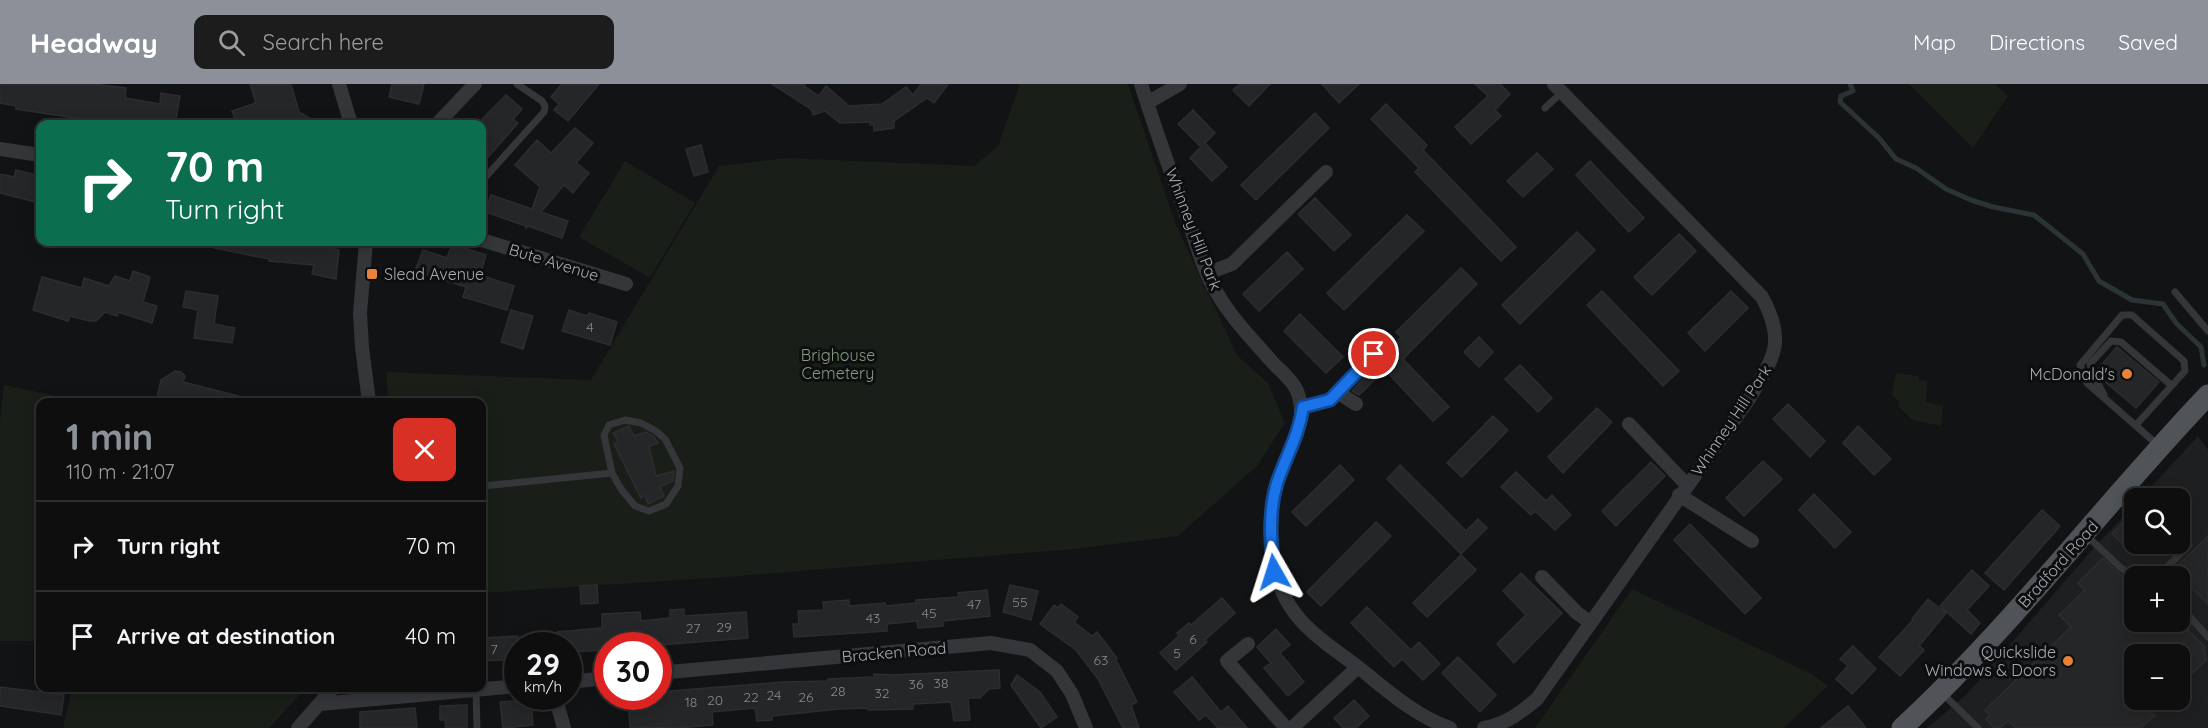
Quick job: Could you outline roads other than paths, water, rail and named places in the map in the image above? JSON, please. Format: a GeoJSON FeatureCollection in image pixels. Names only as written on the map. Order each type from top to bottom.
{"type":"FeatureCollection","features":[{"type":"Feature","properties":{"kind":"main road","name":"Bradford Road"},"geometry":{"type":"LineString","coordinates":[[1902,728],[1941,692],[2086,534],[2208,395]]}},
{"type":"Feature","properties":{"kind":"street"},"geometry":{"type":"LineString","coordinates":[[339,84],[350,120]]}},
{"type":"Feature","properties":{"kind":"street"},"geometry":{"type":"LineString","coordinates":[[441,120],[475,84]]}},
{"type":"Feature","properties":{"kind":"street","name":"Whinney Hill Park"},"geometry":{"type":"LineString","coordinates":[[1141,84],[1216,292],[1234,318],[1296,388],[1303,407]]}},
{"type":"Feature","properties":{"kind":"street"},"geometry":{"type":"LineString","coordinates":[[1147,103],[1180,84]]}},
{"type":"Feature","properties":{"kind":"street","name":"Whinney Hill Park"},"geometry":{"type":"LineString","coordinates":[[1484,728],[1497,726],[1518,716],[1537,699],[1749,399],[1771,362],[1776,346],[1771,313],[1762,297],[1558,88]]}},
{"type":"Feature","properties":{"kind":"street"},"geometry":{"type":"LineString","coordinates":[[0,149],[36,154]]}},
{"type":"Feature","properties":{"kind":"street"},"geometry":{"type":"LineString","coordinates":[[1208,273],[1232,264],[1326,172]]}},
{"type":"Feature","properties":{"kind":"street","name":"Bute Avenue"},"geometry":{"type":"LineString","coordinates":[[486,241],[626,284]]}},
{"type":"Feature","properties":{"kind":"street"},"geometry":{"type":"LineString","coordinates":[[366,246],[360,313],[369,398]]}},
{"type":"Feature","properties":{"kind":"street"},"geometry":{"type":"LineString","coordinates":[[1374,354],[1330,400],[1303,407],[1300,427],[1277,484],[1271,512],[1270,539],[1274,572],[1286,602],[1305,625],[1397,698],[1428,720],[1450,728]]}},
{"type":"Feature","properties":{"kind":"street"},"geometry":{"type":"LineString","coordinates":[[1337,392],[1356,404]]}},
{"type":"Feature","properties":{"kind":"street"},"geometry":{"type":"LineString","coordinates":[[1629,424],[1683,490],[1752,541]]}},
{"type":"Feature","properties":{"kind":"street"},"geometry":{"type":"LineString","coordinates":[[1542,577],[1577,613],[1590,622]]}},
{"type":"Feature","properties":{"kind":"street","name":"Bracken Road"},"geometry":{"type":"LineString","coordinates":[[672,673],[991,643],[1030,650],[1058,671],[1072,694],[1086,728]]}},
{"type":"Feature","properties":{"kind":"street"},"geometry":{"type":"LineString","coordinates":[[1248,644],[1227,661],[1286,728]]}},
{"type":"Feature","properties":{"kind":"street"},"geometry":{"type":"LineString","coordinates":[[1292,728],[1358,667]]}},
{"type":"Feature","properties":{"kind":"street"},"geometry":{"type":"LineString","coordinates":[[486,689],[504,687]]}},
{"type":"Feature","properties":{"kind":"street"},"geometry":{"type":"LineString","coordinates":[[298,728],[330,692]]}},
{"type":"Feature","properties":{"kind":"street"},"geometry":{"type":"LineString","coordinates":[[320,704],[454,692]]}},
{"type":"Feature","properties":{"kind":"street"},"geometry":{"type":"LineString","coordinates":[[559,710],[564,728]]}},
{"type":"Feature","properties":{"kind":"lane"},"geometry":{"type":"LineString","coordinates":[[486,177],[544,112],[545,106],[542,101],[517,84]]}},
{"type":"Feature","properties":{"kind":"lane"},"geometry":{"type":"LineString","coordinates":[[1545,108],[1558,88]]}},
{"type":"Feature","properties":{"kind":"lane"},"geometry":{"type":"LineString","coordinates":[[2175,292],[2208,331]]}},
{"type":"Feature","properties":{"kind":"lane"},"geometry":{"type":"LineString","coordinates":[[2136,425],[2185,371],[2184,361],[2132,315],[2122,315],[2080,365],[2087,382],[2161,448]]}},
{"type":"Feature","properties":{"kind":"lane"},"geometry":{"type":"LineString","coordinates":[[2108,402],[2090,364],[2111,341],[2121,342],[2171,385]]}},
{"type":"Feature","properties":{"kind":"lane"},"geometry":{"type":"LineString","coordinates":[[625,420],[641,423],[656,431],[665,440],[680,468],[678,486],[666,504],[649,511],[635,506],[612,473],[604,435],[609,425],[625,420]]}},
{"type":"Feature","properties":{"kind":"lane"},"geometry":{"type":"LineString","coordinates":[[486,486],[612,473]]}},
{"type":"Feature","properties":{"kind":"lane"},"geometry":{"type":"LineString","coordinates":[[2086,534],[2124,570]]}},
{"type":"Feature","properties":{"kind":"lane"},"geometry":{"type":"LineString","coordinates":[[2168,566],[2180,554]]}},
{"type":"Feature","properties":{"kind":"lane"},"geometry":{"type":"LineString","coordinates":[[2190,617],[2208,637]]}},
{"type":"Feature","properties":{"kind":"lane"},"geometry":{"type":"LineString","coordinates":[[476,692],[477,728]]}},
{"type":"Feature","properties":{"kind":"lane"},"geometry":{"type":"LineString","coordinates":[[1941,692],[1978,728]]}},
{"type":"Feature","properties":{"kind":"waterway"},"geometry":{"type":"LineString","coordinates":[[1850,84],[1853,91],[1841,96],[1840,102],[1879,138],[1896,159],[1916,168],[1946,189],[1971,200],[2034,215],[2083,254],[2099,281],[2132,300],[2163,304],[2176,323],[2201,347],[2204,365]]}},
{"type":"Feature","properties":{"kind":"place","name":"Slead Avenue"},"geometry":{"type":"Point","coordinates":[372,274]}},
{"type":"Feature","properties":{"kind":"place","name":"McDonald's"},"geometry":{"type":"Point","coordinates":[2127,374]}},
{"type":"Feature","properties":{"kind":"place","name":"Quickslide Windows & Doors"},"geometry":{"type":"Point","coordinates":[2068,661]}},
{"type":"Feature","properties":{"kind":"park label","name":"Brighouse Cemetery"},"geometry":{"type":"Point","coordinates":[838,364]}}]}
